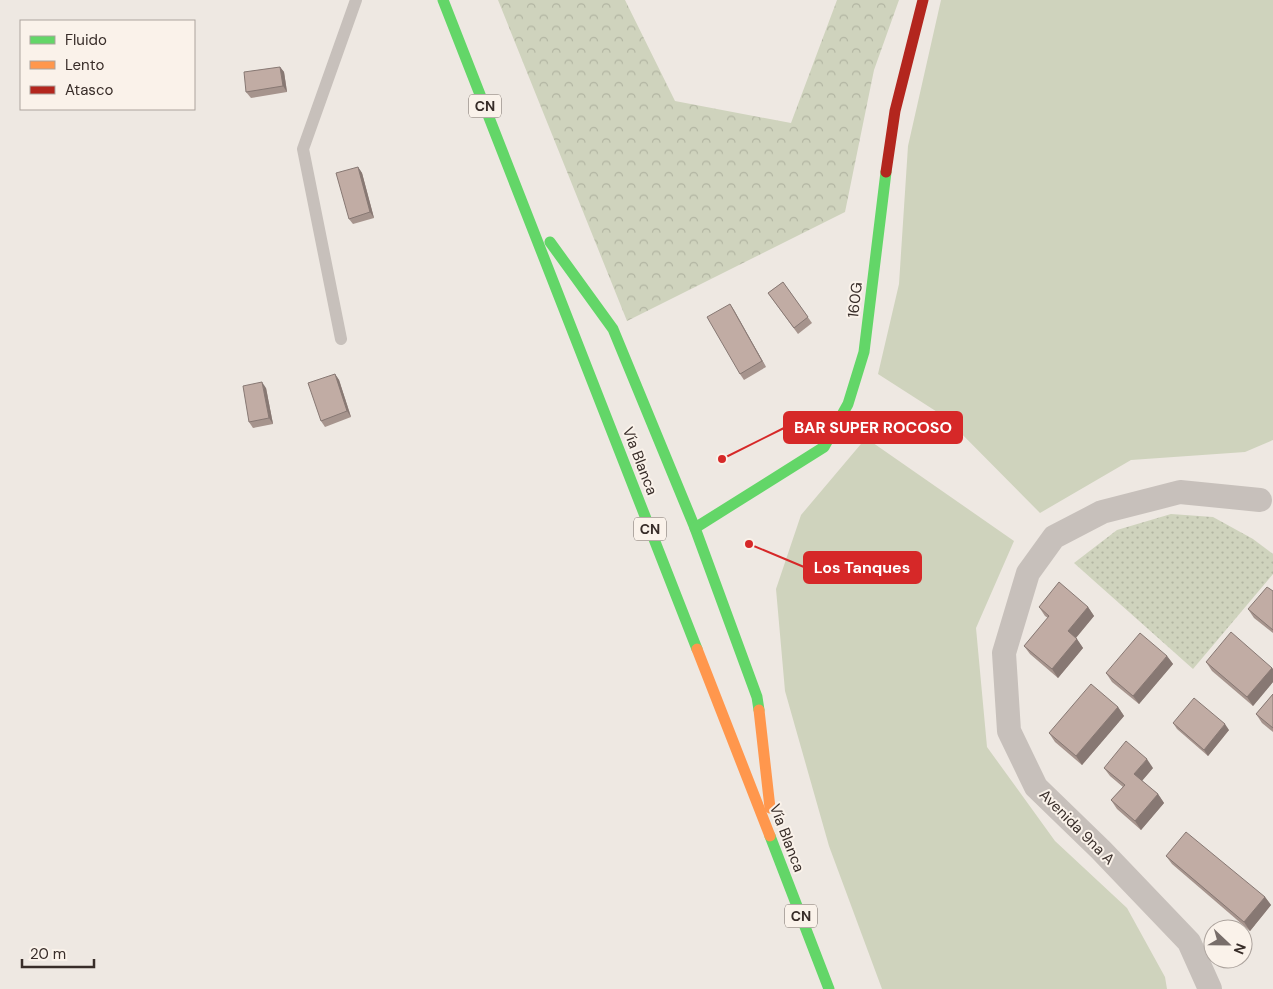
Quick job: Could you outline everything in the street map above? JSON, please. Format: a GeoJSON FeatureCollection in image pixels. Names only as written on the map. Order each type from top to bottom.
{"type":"FeatureCollection","features":[{"type":"Feature","properties":{"kind":"main road","name":"Vía Blanca"},"geometry":{"type":"LineString","coordinates":[[443,0],[528,213],[829,989]]}},
{"type":"Feature","properties":{"kind":"main road","name":"160G"},"geometry":{"type":"LineString","coordinates":[[695,528],[824,447],[848,404],[864,352],[882,199],[895,111],[924,0]]}},
{"type":"Feature","properties":{"kind":"main road"},"geometry":{"type":"LineString","coordinates":[[528,213],[613,329],[695,528],[757,697],[774,844]]}},
{"type":"Feature","properties":{"kind":"street","name":"Avenida 9na A"},"geometry":{"type":"LineString","coordinates":[[1210,989],[1188,942],[1101,850],[1036,787],[1009,731],[1004,653],[1028,573],[1054,537],[1102,512],[1180,492],[1269,501]]}},
{"type":"Feature","properties":{"kind":"lane"},"geometry":{"type":"LineString","coordinates":[[341,339],[303,149],[356,0]]}},
{"type":"Feature","properties":{"kind":"green space"},"geometry":{"type":"Polygon","coordinates":[[[498,0],[625,0],[675,101],[791,123],[837,0],[899,0],[874,70],[845,212],[627,321],[498,0]]]}},
{"type":"Feature","properties":{"kind":"green space"},"geometry":{"type":"Polygon","coordinates":[[[941,0],[1273,0],[1273,440],[1245,452],[1131,460],[1040,513],[945,417],[878,374],[899,284],[908,146],[941,0]]]}},
{"type":"Feature","properties":{"kind":"green space"},"geometry":{"type":"Polygon","coordinates":[[[866,438],[1014,541],[976,628],[987,747],[1055,841],[1127,908],[1165,977],[1167,989],[882,989],[829,846],[785,691],[776,589],[801,515],[866,438]]]}},
{"type":"Feature","properties":{"kind":"green space"},"geometry":{"type":"Polygon","coordinates":[[[1171,514],[1213,517],[1253,539],[1273,554],[1273,574],[1193,669],[1074,563],[1117,530],[1171,514]]]}},
{"type":"Feature","properties":{"kind":"building"},"geometry":{"type":"Polygon","coordinates":[[[280,67],[283,86],[246,92],[244,72],[280,67]]]}},
{"type":"Feature","properties":{"kind":"building"},"geometry":{"type":"Polygon","coordinates":[[[358,167],[370,212],[349,219],[336,173],[358,167]]]}},
{"type":"Feature","properties":{"kind":"building"},"geometry":{"type":"Polygon","coordinates":[[[783,282],[808,317],[794,328],[768,293],[783,282]]]}},
{"type":"Feature","properties":{"kind":"building"},"geometry":{"type":"Polygon","coordinates":[[[730,304],[762,361],[740,374],[707,317],[730,304]]]}},
{"type":"Feature","properties":{"kind":"building"},"geometry":{"type":"Polygon","coordinates":[[[335,374],[347,411],[321,421],[308,383],[335,374]]]}},
{"type":"Feature","properties":{"kind":"building"},"geometry":{"type":"Polygon","coordinates":[[[262,382],[269,418],[249,422],[243,386],[262,382]]]}},
{"type":"Feature","properties":{"kind":"building"},"geometry":{"type":"Polygon","coordinates":[[[1059,582],[1088,607],[1068,631],[1077,639],[1052,669],[1024,646],[1049,616],[1039,607],[1059,582]]]}},
{"type":"Feature","properties":{"kind":"building"},"geometry":{"type":"Polygon","coordinates":[[[1267,587],[1273,591],[1273,630],[1248,609],[1267,587]]]}},
{"type":"Feature","properties":{"kind":"building"},"geometry":{"type":"Polygon","coordinates":[[[1231,632],[1272,668],[1247,697],[1206,662],[1231,632]]]}},
{"type":"Feature","properties":{"kind":"building"},"geometry":{"type":"Polygon","coordinates":[[[1140,633],[1167,656],[1133,696],[1106,673],[1140,633]]]}},
{"type":"Feature","properties":{"kind":"building"},"geometry":{"type":"Polygon","coordinates":[[[1091,684],[1118,707],[1076,756],[1049,733],[1091,684]]]}},
{"type":"Feature","properties":{"kind":"building"},"geometry":{"type":"Polygon","coordinates":[[[1273,694],[1273,728],[1256,714],[1273,694]]]}},
{"type":"Feature","properties":{"kind":"building"},"geometry":{"type":"Polygon","coordinates":[[[1194,698],[1225,724],[1204,750],[1173,723],[1194,698]]]}},
{"type":"Feature","properties":{"kind":"building"},"geometry":{"type":"Polygon","coordinates":[[[1126,741],[1147,759],[1134,774],[1158,794],[1135,821],[1111,800],[1125,785],[1104,768],[1126,741]]]}},
{"type":"Feature","properties":{"kind":"building"},"geometry":{"type":"Polygon","coordinates":[[[1186,832],[1265,897],[1247,919],[1240,919],[1166,856],[1186,832]]]}},
{"type":"Feature","properties":{"kind":"traffic: fast"},"geometry":{"type":"LineString","coordinates":[[443,0],[697,649]]}},
{"type":"Feature","properties":{"kind":"traffic: fast"},"geometry":{"type":"LineString","coordinates":[[695,528],[824,447],[848,404],[864,352],[886,172]]}},
{"type":"Feature","properties":{"kind":"traffic: fast"},"geometry":{"type":"LineString","coordinates":[[550,242],[613,329],[695,528],[757,697],[759,710]]}},
{"type":"Feature","properties":{"kind":"traffic: fast"},"geometry":{"type":"LineString","coordinates":[[770,836],[829,989]]}},
{"type":"Feature","properties":{"kind":"traffic: slow"},"geometry":{"type":"LineString","coordinates":[[697,649],[770,836]]}},
{"type":"Feature","properties":{"kind":"traffic: slow"},"geometry":{"type":"LineString","coordinates":[[759,710],[770,808]]}},
{"type":"Feature","properties":{"kind":"traffic: jam"},"geometry":{"type":"LineString","coordinates":[[886,172],[895,111],[923,0]]}},
{"type":"Feature","properties":{"kind":"place","name":"BAR SUPER ROCOSO"},"geometry":{"type":"Point","coordinates":[722,459]}},
{"type":"Feature","properties":{"kind":"place","name":"Los Tanques"},"geometry":{"type":"Point","coordinates":[749,544]}}]}
